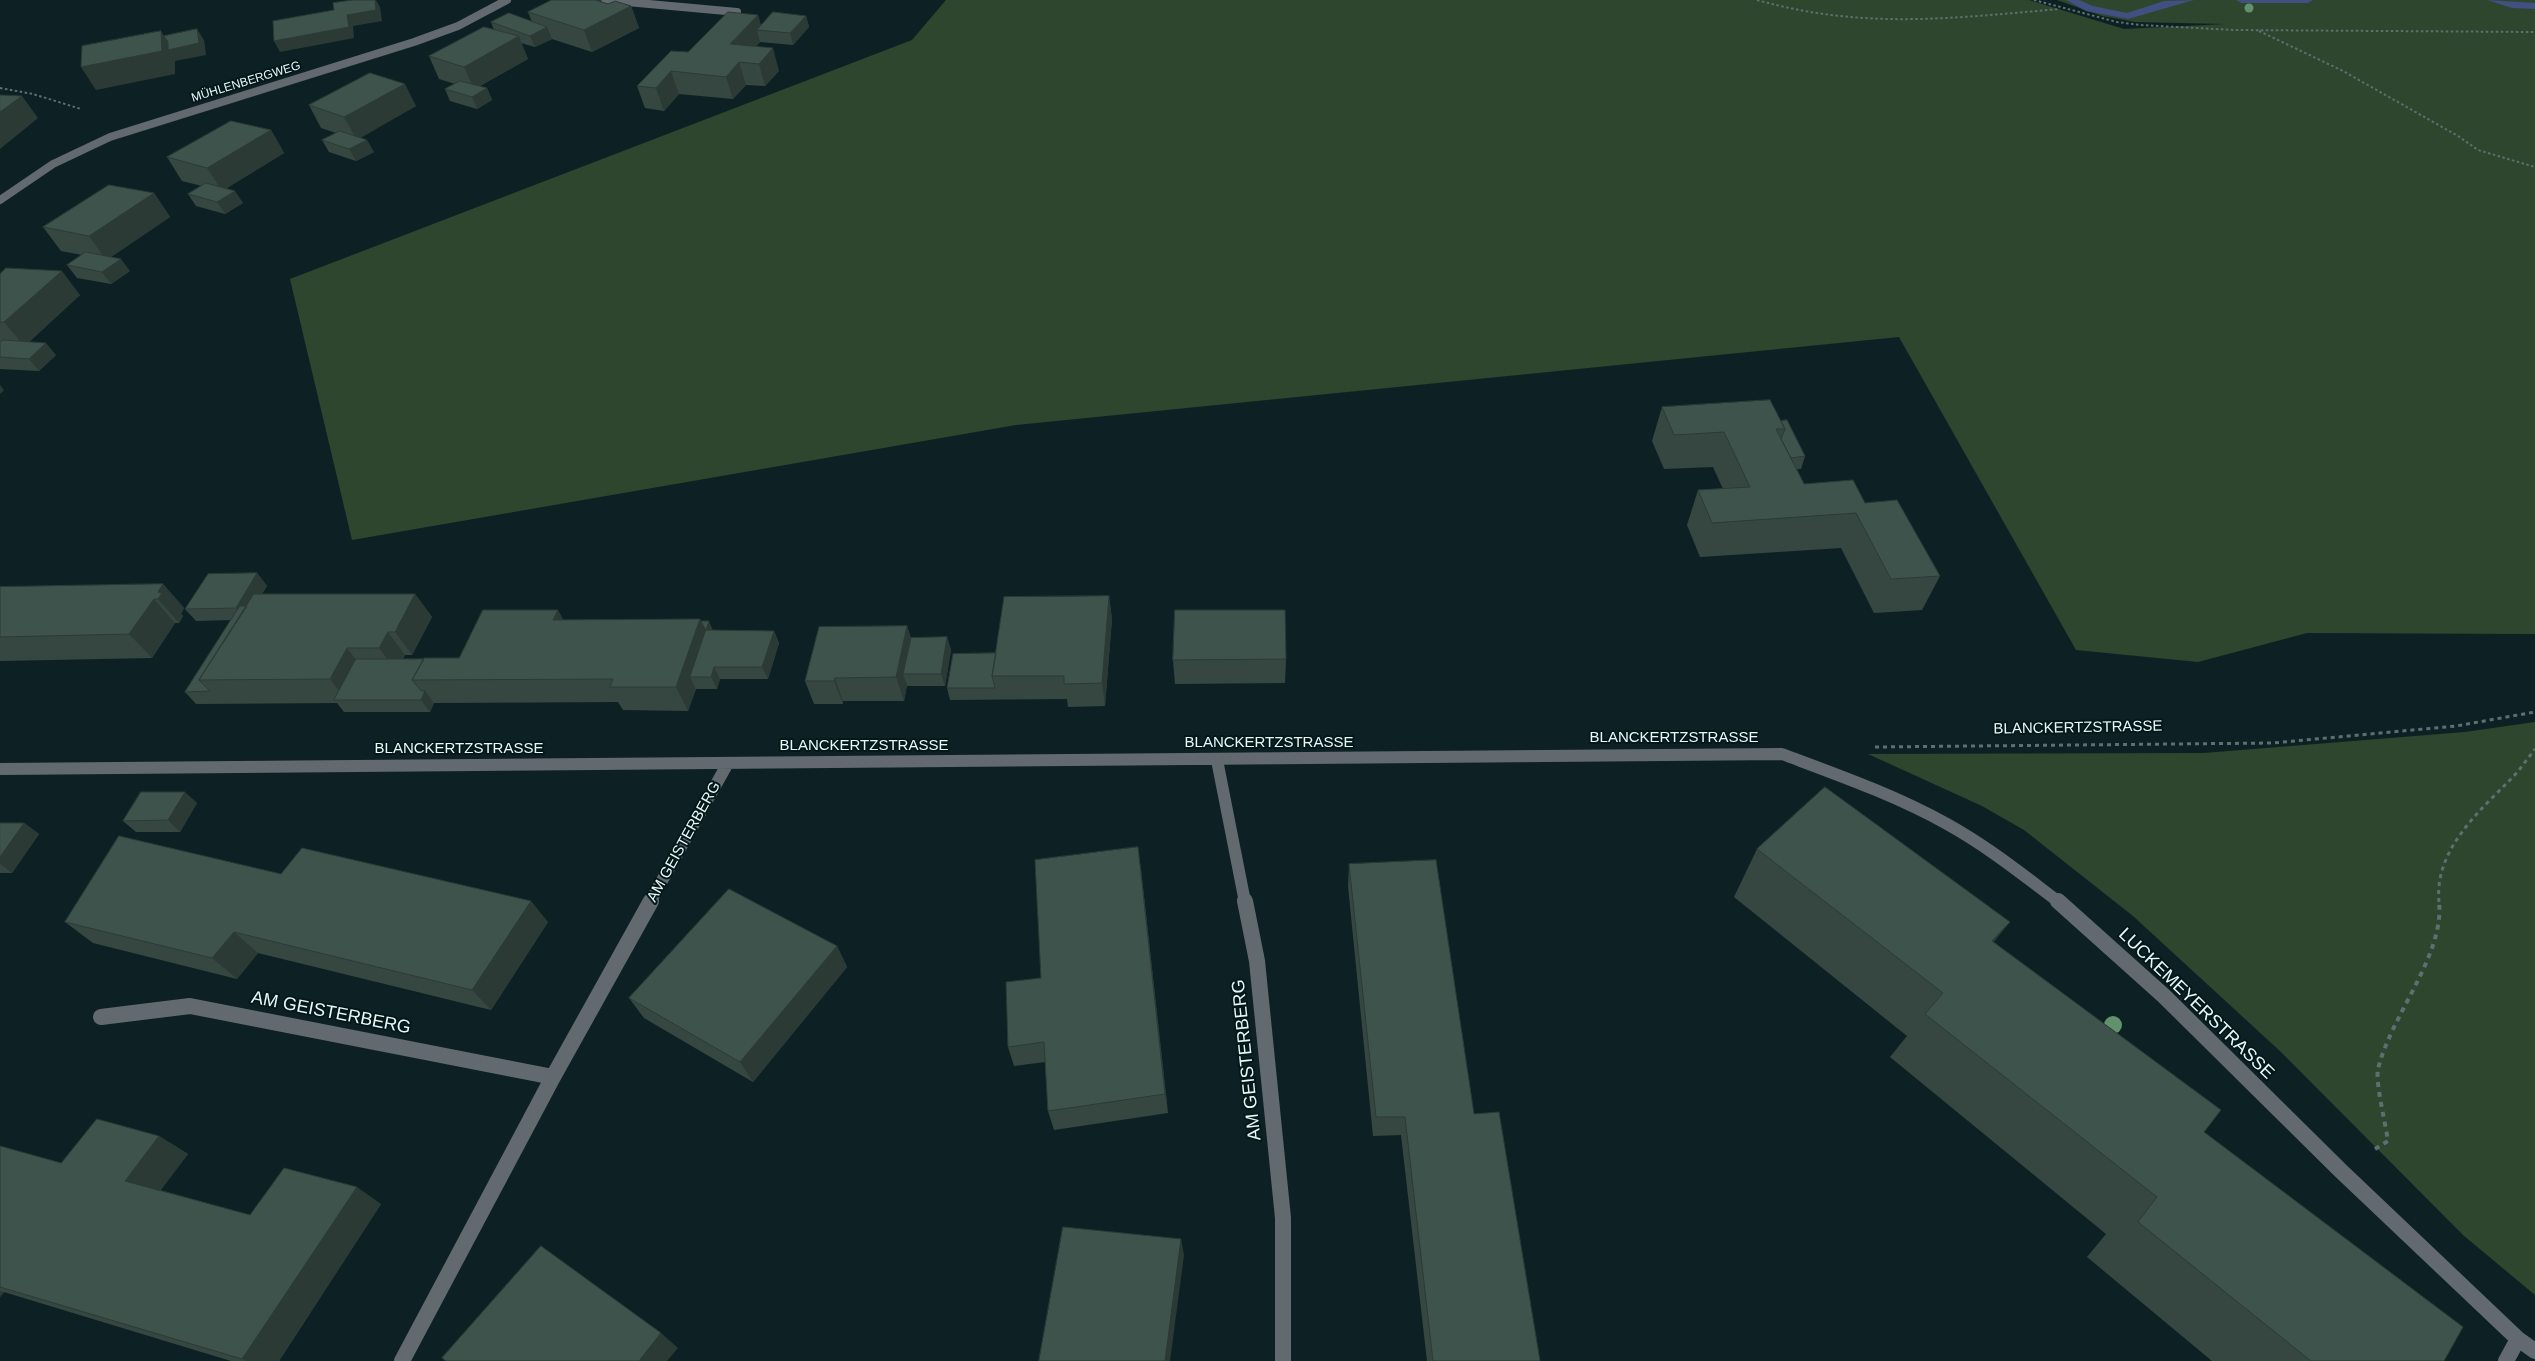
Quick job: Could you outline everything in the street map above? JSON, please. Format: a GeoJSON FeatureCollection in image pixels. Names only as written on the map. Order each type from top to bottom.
{"type":"FeatureCollection","features":[{"type":"Feature","properties":{"kind":"street","name":"MÜHLENBERGWEG"},"geometry":{"type":"LineString","coordinates":[[0,200],[16,187],[55,162],[91,144],[135,127],[414,42],[458,26],[507,0]]}},
{"type":"Feature","properties":{"kind":"street"},"geometry":{"type":"LineString","coordinates":[[605,0],[737,12]]}},
{"type":"Feature","properties":{"kind":"street","name":"LUCKEMEYERSTRASSE"},"geometry":{"type":"LineString","coordinates":[[1782,754],[1872,788],[1947,824],[2003,860],[2065,906],[2164,996],[2341,1171],[2518,1339],[2535,1351]]}},
{"type":"Feature","properties":{"kind":"street","name":"BLANCKERTZSTRASSE"},"geometry":{"type":"LineString","coordinates":[[0,769],[1782,754]]}},
{"type":"Feature","properties":{"kind":"street","name":"AM GEISTERBERG"},"geometry":{"type":"LineString","coordinates":[[1217,760],[1257,961],[1283,1218],[1283,1361]]}},
{"type":"Feature","properties":{"kind":"street","name":"AM GEISTERBERG"},"geometry":{"type":"LineString","coordinates":[[402,1361],[553,1077],[728,763]]}},
{"type":"Feature","properties":{"kind":"street","name":"AM GEISTERBERG"},"geometry":{"type":"LineString","coordinates":[[101,1017],[190,1006],[553,1077]]}},
{"type":"Feature","properties":{"kind":"street"},"geometry":{"type":"LineString","coordinates":[[2506,1361],[2518,1339]]}},
{"type":"Feature","properties":{"kind":"path"},"geometry":{"type":"LineString","coordinates":[[1757,0],[1816,15],[1864,18],[1938,20],[2063,9]]}},
{"type":"Feature","properties":{"kind":"path"},"geometry":{"type":"LineString","coordinates":[[2034,0],[2117,22],[2140,25],[2258,30],[2535,32]]}},
{"type":"Feature","properties":{"kind":"path"},"geometry":{"type":"LineString","coordinates":[[2258,30],[2343,71],[2458,136],[2478,150],[2535,167]]}},
{"type":"Feature","properties":{"kind":"path"},"geometry":{"type":"LineString","coordinates":[[0,88],[33,94],[135,127]]}},
{"type":"Feature","properties":{"kind":"path","name":"BLANCKERTZSTRASSE"},"geometry":{"type":"LineString","coordinates":[[1867,747],[2273,742],[2456,726],[2535,712]]}},
{"type":"Feature","properties":{"kind":"path"},"geometry":{"type":"LineString","coordinates":[[2341,1171],[2388,1140],[2377,1071],[2386,1042],[2436,939],[2441,916],[2438,890],[2443,866],[2460,836],[2484,804],[2512,778],[2535,749]]}},
{"type":"Feature","properties":{"kind":"green space"},"geometry":{"type":"Polygon","coordinates":[[[946,0],[2029,0],[2124,29],[2225,24],[2135,22],[2102,16],[2057,0],[2535,0],[2535,634],[2307,633],[2198,662],[2076,650],[1899,337],[1016,425],[352,540],[290,279],[912,40],[946,0]]]}},
{"type":"Feature","properties":{"kind":"green space"},"geometry":{"type":"Polygon","coordinates":[[[2535,722],[2535,1295],[2463,1235],[2281,1052],[2133,916],[2024,830],[1982,806],[1868,754],[2204,753],[2465,732],[2535,722]]]}},
{"type":"Feature","properties":{"kind":"building"},"geometry":{"type":"Polygon","coordinates":[[[353,0],[375,0],[376,10],[347,15],[349,27],[274,41],[273,21],[334,10],[333,3],[353,0]]]}},
{"type":"Feature","properties":{"kind":"building"},"geometry":{"type":"Polygon","coordinates":[[[552,0],[595,0],[608,4],[615,1],[631,6],[584,30],[528,12],[552,0]]]}},
{"type":"Feature","properties":{"kind":"building"},"geometry":{"type":"Polygon","coordinates":[[[728,12],[758,15],[730,44],[773,48],[759,64],[739,62],[726,77],[671,71],[656,88],[637,86],[671,51],[688,52],[728,12]]]}},
{"type":"Feature","properties":{"kind":"building"},"geometry":{"type":"Polygon","coordinates":[[[773,12],[806,16],[790,33],[757,30],[773,12]]]}},
{"type":"Feature","properties":{"kind":"building"},"geometry":{"type":"Polygon","coordinates":[[[509,13],[547,27],[530,36],[491,22],[509,13]]]}},
{"type":"Feature","properties":{"kind":"building"},"geometry":{"type":"Polygon","coordinates":[[[484,27],[519,36],[464,67],[429,56],[484,27]]]}},
{"type":"Feature","properties":{"kind":"building"},"geometry":{"type":"Polygon","coordinates":[[[197,29],[199,43],[168,50],[168,42],[164,36],[197,29]]]}},
{"type":"Feature","properties":{"kind":"building"},"geometry":{"type":"Polygon","coordinates":[[[161,31],[162,51],[81,67],[82,46],[161,31]]]}},
{"type":"Feature","properties":{"kind":"building"},"geometry":{"type":"Polygon","coordinates":[[[370,73],[405,84],[344,117],[309,105],[370,73]]]}},
{"type":"Feature","properties":{"kind":"building"},"geometry":{"type":"Polygon","coordinates":[[[460,81],[487,88],[472,97],[445,89],[460,81]]]}},
{"type":"Feature","properties":{"kind":"building"},"geometry":{"type":"Polygon","coordinates":[[[0,95],[22,96],[0,112],[0,95]]]}},
{"type":"Feature","properties":{"kind":"building"},"geometry":{"type":"Polygon","coordinates":[[[231,121],[271,130],[207,168],[167,157],[231,121]]]}},
{"type":"Feature","properties":{"kind":"building"},"geometry":{"type":"Polygon","coordinates":[[[340,131],[367,140],[349,149],[322,140],[340,131]]]}},
{"type":"Feature","properties":{"kind":"building"},"geometry":{"type":"Polygon","coordinates":[[[206,183],[235,191],[217,202],[188,194],[206,183]]]}},
{"type":"Feature","properties":{"kind":"building"},"geometry":{"type":"Polygon","coordinates":[[[109,185],[154,193],[89,236],[43,227],[109,185]]]}},
{"type":"Feature","properties":{"kind":"building"},"geometry":{"type":"Polygon","coordinates":[[[86,252],[121,259],[102,272],[67,265],[86,252]]]}},
{"type":"Feature","properties":{"kind":"building"},"geometry":{"type":"Polygon","coordinates":[[[6,268],[62,271],[4,322],[0,322],[0,274],[6,268]]]}},
{"type":"Feature","properties":{"kind":"building"},"geometry":{"type":"Polygon","coordinates":[[[3,340],[46,343],[29,359],[0,357],[0,343],[3,340]]]}},
{"type":"Feature","properties":{"kind":"building"},"geometry":{"type":"Polygon","coordinates":[[[1770,400],[1785,429],[1776,429],[1804,484],[1853,480],[1865,503],[1897,500],[1940,576],[1891,579],[1856,513],[1712,523],[1698,490],[1750,487],[1724,432],[1674,435],[1662,407],[1770,400]]]}},
{"type":"Feature","properties":{"kind":"building"},"geometry":{"type":"Polygon","coordinates":[[[1787,420],[1805,456],[1791,458],[1781,439],[1785,429],[1781,421],[1787,420]]]}},
{"type":"Feature","properties":{"kind":"building"},"geometry":{"type":"Polygon","coordinates":[[[257,573],[236,608],[185,609],[208,574],[257,573]]]}},
{"type":"Feature","properties":{"kind":"building"},"geometry":{"type":"Polygon","coordinates":[[[163,584],[158,592],[162,593],[158,599],[154,599],[129,634],[0,637],[0,587],[163,584]]]}},
{"type":"Feature","properties":{"kind":"building"},"geometry":{"type":"Polygon","coordinates":[[[254,594],[415,594],[395,632],[388,632],[379,648],[347,648],[330,679],[199,680],[254,594]]]}},
{"type":"Feature","properties":{"kind":"building"},"geometry":{"type":"Polygon","coordinates":[[[1109,596],[1102,683],[1064,684],[1064,676],[992,676],[1004,597],[1109,596]]]}},
{"type":"Feature","properties":{"kind":"building"},"geometry":{"type":"Polygon","coordinates":[[[240,606],[247,606],[199,680],[210,691],[185,692],[240,606]]]}},
{"type":"Feature","properties":{"kind":"building"},"geometry":{"type":"Polygon","coordinates":[[[483,610],[558,610],[553,620],[700,619],[676,687],[610,687],[613,679],[412,680],[424,658],[459,658],[483,610]]]}},
{"type":"Feature","properties":{"kind":"building"},"geometry":{"type":"Polygon","coordinates":[[[1175,610],[1285,610],[1286,659],[1173,660],[1175,610]]]}},
{"type":"Feature","properties":{"kind":"building"},"geometry":{"type":"Polygon","coordinates":[[[701,621],[709,621],[706,630],[701,621]]]}},
{"type":"Feature","properties":{"kind":"building"},"geometry":{"type":"Polygon","coordinates":[[[907,626],[896,677],[835,678],[834,681],[805,681],[819,627],[907,626]]]}},
{"type":"Feature","properties":{"kind":"building"},"geometry":{"type":"Polygon","coordinates":[[[706,630],[774,631],[762,667],[714,667],[711,677],[690,677],[706,630]]]}},
{"type":"Feature","properties":{"kind":"building"},"geometry":{"type":"Polygon","coordinates":[[[947,637],[941,674],[903,674],[911,638],[947,637]]]}},
{"type":"Feature","properties":{"kind":"building"},"geometry":{"type":"Polygon","coordinates":[[[996,653],[992,676],[995,688],[947,688],[953,654],[996,653]]]}},
{"type":"Feature","properties":{"kind":"building"},"geometry":{"type":"Polygon","coordinates":[[[356,659],[424,659],[412,680],[421,691],[425,691],[421,700],[334,700],[356,659]]]}},
{"type":"Feature","properties":{"kind":"building"},"geometry":{"type":"Polygon","coordinates":[[[1825,787],[2010,922],[1992,941],[2221,1110],[2204,1132],[2463,1327],[2444,1361],[2311,1361],[2138,1222],[2157,1197],[1925,1014],[1943,993],[1757,849],[1825,787]]]}},
{"type":"Feature","properties":{"kind":"building"},"geometry":{"type":"Polygon","coordinates":[[[141,792],[185,792],[168,820],[123,821],[141,792]]]}},
{"type":"Feature","properties":{"kind":"building"},"geometry":{"type":"Polygon","coordinates":[[[0,823],[24,823],[0,857],[0,823]]]}},
{"type":"Feature","properties":{"kind":"building"},"geometry":{"type":"Polygon","coordinates":[[[119,836],[281,874],[302,848],[531,901],[472,990],[234,932],[212,958],[65,922],[119,836]]]}},
{"type":"Feature","properties":{"kind":"building"},"geometry":{"type":"Polygon","coordinates":[[[1138,847],[1165,1094],[1048,1111],[1044,1042],[1008,1047],[1006,982],[1041,978],[1035,860],[1138,847]]]}},
{"type":"Feature","properties":{"kind":"building"},"geometry":{"type":"Polygon","coordinates":[[[1436,860],[1474,1114],[1499,1112],[1540,1361],[1433,1361],[1405,1117],[1376,1117],[1349,864],[1436,860]]]}},
{"type":"Feature","properties":{"kind":"building"},"geometry":{"type":"Polygon","coordinates":[[[729,889],[837,946],[740,1062],[629,998],[729,889]]]}},
{"type":"Feature","properties":{"kind":"building"},"geometry":{"type":"Polygon","coordinates":[[[97,1119],[159,1136],[125,1181],[250,1215],[284,1168],[357,1187],[242,1359],[0,1287],[0,1146],[61,1163],[97,1119]]]}},
{"type":"Feature","properties":{"kind":"building"},"geometry":{"type":"Polygon","coordinates":[[[1063,1227],[1181,1239],[1165,1361],[1039,1361],[1063,1227]]]}},
{"type":"Feature","properties":{"kind":"building"},"geometry":{"type":"Polygon","coordinates":[[[541,1246],[661,1333],[639,1361],[446,1361],[442,1358],[541,1246]]]}},
{"type":"Feature","properties":{"kind":"waterway"},"geometry":{"type":"LineString","coordinates":[[2071,0],[2090,9],[2128,16],[2164,4],[2189,0]]}},
{"type":"Feature","properties":{"kind":"waterway"},"geometry":{"type":"LineString","coordinates":[[2241,0],[2308,0]]}},
{"type":"Feature","properties":{"kind":"waterway"},"geometry":{"type":"LineString","coordinates":[[2492,0],[2512,5],[2535,6]]}}]}
